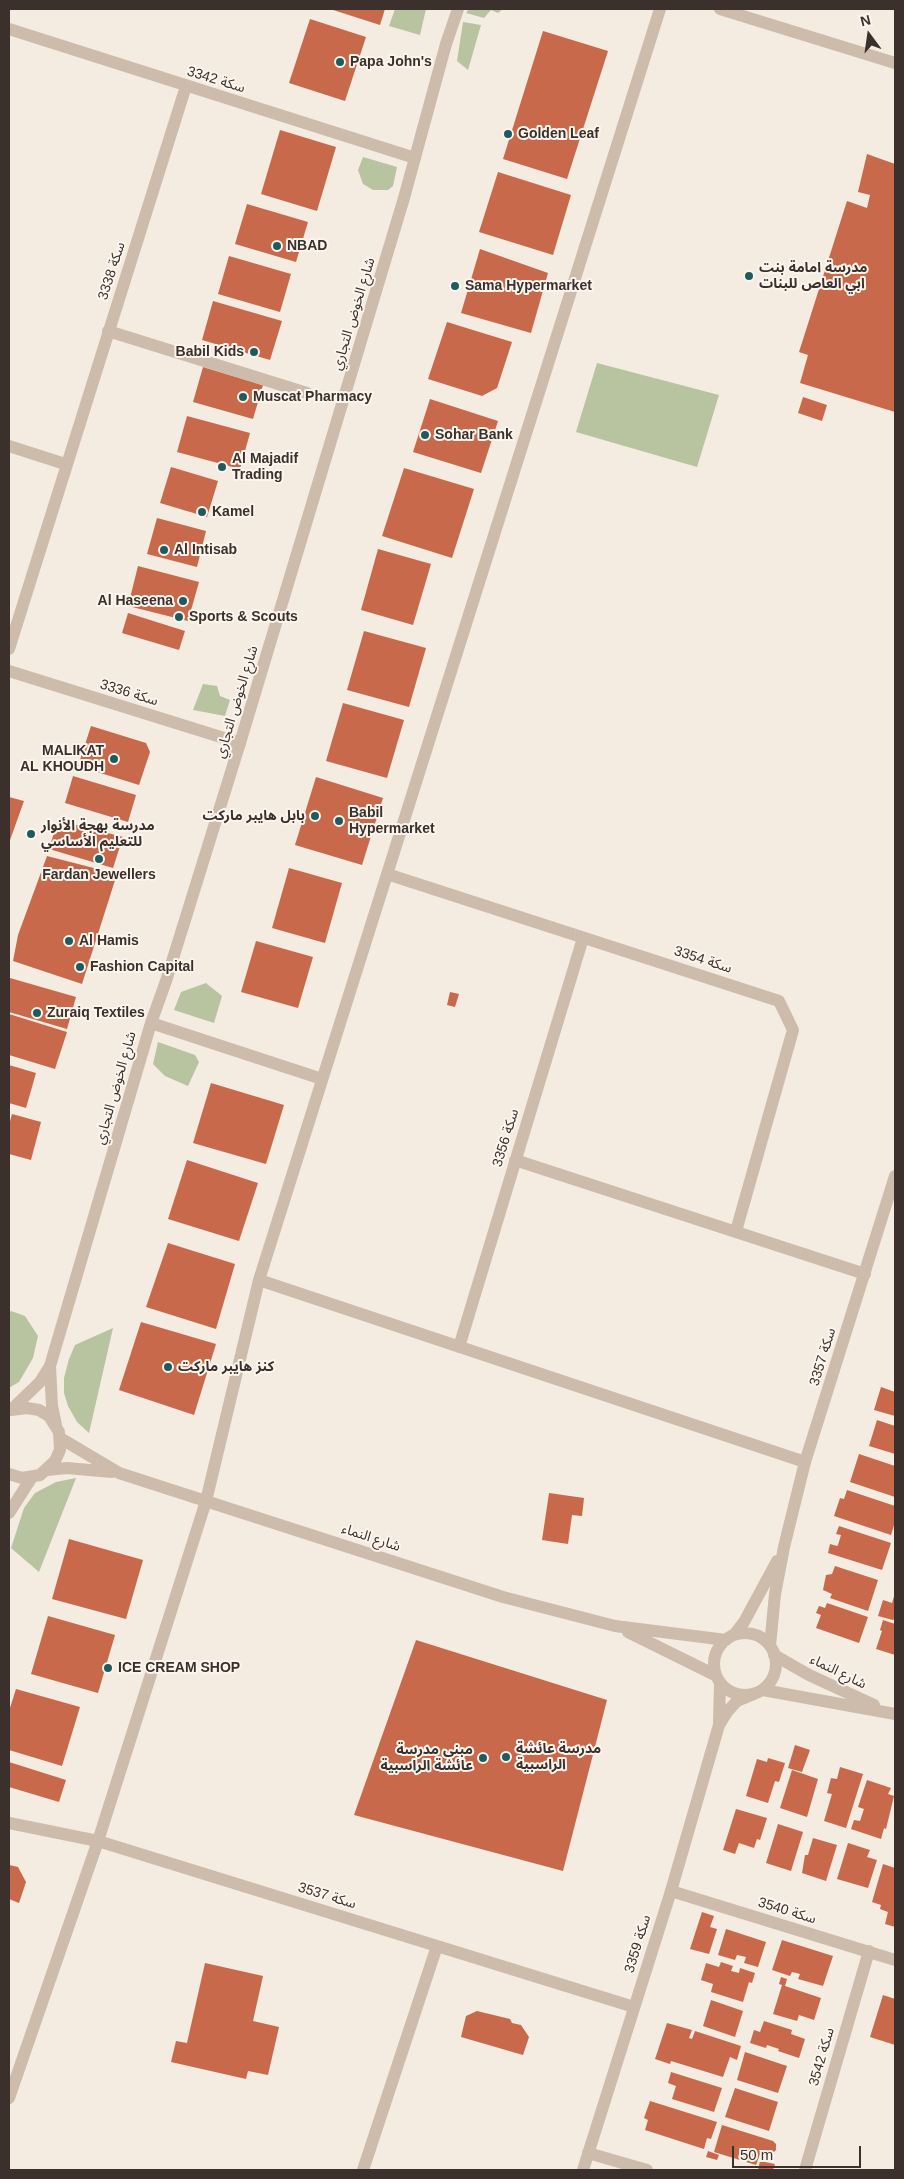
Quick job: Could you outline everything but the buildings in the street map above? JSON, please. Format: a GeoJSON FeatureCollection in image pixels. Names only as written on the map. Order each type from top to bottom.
{"type":"FeatureCollection","features":[{"type":"Feature","properties":{"kind":"street","name":"شارع الخوض التجاري"},"geometry":{"type":"LineString","coordinates":[[446,44],[451,9]]}},
{"type":"Feature","properties":{"kind":"street","name":"شارع الخوض التجاري"},"geometry":{"type":"LineString","coordinates":[[11,1410],[40,1382],[50,1366],[151,1022],[166,981],[240,743],[404,198],[446,44],[458,9]]}},
{"type":"Feature","properties":{"kind":"street"},"geometry":{"type":"LineString","coordinates":[[9,2098],[98,1841],[206,1501],[259,1280],[660,9]]}},
{"type":"Feature","properties":{"kind":"street"},"geometry":{"type":"LineString","coordinates":[[720,9],[895,63]]}},
{"type":"Feature","properties":{"kind":"street","name":"سكة 3342"},"geometry":{"type":"LineString","coordinates":[[9,29],[415,158]]}},
{"type":"Feature","properties":{"kind":"street","name":"سكة 3338"},"geometry":{"type":"LineString","coordinates":[[9,649],[65,464],[186,86]]}},
{"type":"Feature","properties":{"kind":"street"},"geometry":{"type":"LineString","coordinates":[[108,331],[307,393]]}},
{"type":"Feature","properties":{"kind":"street"},"geometry":{"type":"LineString","coordinates":[[9,446],[65,464]]}},
{"type":"Feature","properties":{"kind":"street","name":"سكة 3336"},"geometry":{"type":"LineString","coordinates":[[9,671],[240,743]]}},
{"type":"Feature","properties":{"kind":"street","name":"سكة 3354"},"geometry":{"type":"LineString","coordinates":[[387,874],[779,1001],[793,1030],[736,1232]]}},
{"type":"Feature","properties":{"kind":"street","name":"سكة 3356"},"geometry":{"type":"LineString","coordinates":[[458,1346],[583,938]]}},
{"type":"Feature","properties":{"kind":"street"},"geometry":{"type":"LineString","coordinates":[[151,1022],[322,1079]]}},
{"type":"Feature","properties":{"kind":"street"},"geometry":{"type":"LineString","coordinates":[[515,1160],[865,1274]]}},
{"type":"Feature","properties":{"kind":"street","name":"سكة 3357"},"geometry":{"type":"LineString","coordinates":[[772,1650],[775,1594],[784,1547],[805,1462],[895,1176]]}},
{"type":"Feature","properties":{"kind":"street"},"geometry":{"type":"LineString","coordinates":[[259,1280],[805,1462]]}},
{"type":"Feature","properties":{"kind":"street","name":"شارع الخوض التجاري"},"geometry":{"type":"LineString","coordinates":[[50,1366],[52,1406],[58,1432]]}},
{"type":"Feature","properties":{"kind":"street","name":"شارع النماء"},"geometry":{"type":"LineString","coordinates":[[11,1410],[27,1408],[39,1410],[48,1416],[58,1432],[119,1473]]}},
{"type":"Feature","properties":{"kind":"street"},"geometry":{"type":"LineString","coordinates":[[9,1474],[22,1478],[32,1477],[47,1470],[55,1461],[60,1450],[58,1432]]}},
{"type":"Feature","properties":{"kind":"street","name":"شارع النماء"},"geometry":{"type":"LineString","coordinates":[[47,1470],[66,1468],[119,1473],[503,1597],[615,1626],[730,1637]]}},
{"type":"Feature","properties":{"kind":"street"},"geometry":{"type":"LineString","coordinates":[[9,1513],[32,1477]]}},
{"type":"Feature","properties":{"kind":"street","name":"سكة 3357"},"geometry":{"type":"LineString","coordinates":[[730,1637],[744,1622],[784,1547]]}},
{"type":"Feature","properties":{"kind":"street","name":"شارع النماء"},"geometry":{"type":"LineString","coordinates":[[615,1626],[717,1679]]}},
{"type":"Feature","properties":{"kind":"street"},"geometry":{"type":"LineString","coordinates":[[754,1634],[772,1650],[776,1665],[774,1674],[758,1692],[735,1694],[726,1690],[717,1679],[713,1665],[715,1656],[719,1646],[730,1637],[754,1634]]}},
{"type":"Feature","properties":{"kind":"street","name":"شارع النماء"},"geometry":{"type":"LineString","coordinates":[[772,1650],[809,1675],[893,1714]]}},
{"type":"Feature","properties":{"kind":"street","name":"سكة 3359"},"geometry":{"type":"LineString","coordinates":[[717,1679],[719,1725]]}},
{"type":"Feature","properties":{"kind":"street","name":"شارع النماء"},"geometry":{"type":"LineString","coordinates":[[758,1692],[893,1714]]}},
{"type":"Feature","properties":{"kind":"street","name":"سكة 3359"},"geometry":{"type":"LineString","coordinates":[[583,2170],[671,1891],[719,1725],[726,1712],[737,1701],[758,1692]]}},
{"type":"Feature","properties":{"kind":"street","name":"سكة 3537"},"geometry":{"type":"LineString","coordinates":[[9,1822],[98,1841],[634,2007]]}},
{"type":"Feature","properties":{"kind":"street","name":"سكة 3540"},"geometry":{"type":"LineString","coordinates":[[671,1891],[895,1960]]}},
{"type":"Feature","properties":{"kind":"street"},"geometry":{"type":"LineString","coordinates":[[363,2170],[437,1946]]}},
{"type":"Feature","properties":{"kind":"street","name":"سكة 3542"},"geometry":{"type":"LineString","coordinates":[[805,2170],[869,1951]]}},
{"type":"Feature","properties":{"kind":"street"},"geometry":{"type":"LineString","coordinates":[[588,2153],[647,2170]]}},
{"type":"Feature","properties":{"kind":"green space"},"geometry":{"type":"Polygon","coordinates":[[[395,9],[426,9],[420,35],[389,26],[395,9]]]}},
{"type":"Feature","properties":{"kind":"green space"},"geometry":{"type":"Polygon","coordinates":[[[469,9],[503,9],[498,13],[491,10],[484,18],[466,13],[469,9]]]}},
{"type":"Feature","properties":{"kind":"green space"},"geometry":{"type":"Polygon","coordinates":[[[463,22],[481,25],[468,70],[457,61],[463,22]]]}},
{"type":"Feature","properties":{"kind":"green space"},"geometry":{"type":"Polygon","coordinates":[[[363,157],[397,167],[393,186],[388,190],[373,190],[363,184],[358,170],[363,157]]]}},
{"type":"Feature","properties":{"kind":"green space"},"geometry":{"type":"Polygon","coordinates":[[[597,363],[719,395],[697,467],[576,432],[597,363]]]}},
{"type":"Feature","properties":{"kind":"green space"},"geometry":{"type":"Polygon","coordinates":[[[203,684],[217,686],[220,696],[230,700],[225,716],[193,710],[203,684]]]}},
{"type":"Feature","properties":{"kind":"green space"},"geometry":{"type":"Polygon","coordinates":[[[206,983],[222,996],[214,1023],[174,1010],[181,992],[206,983]]]}},
{"type":"Feature","properties":{"kind":"green space"},"geometry":{"type":"Polygon","coordinates":[[[158,1042],[195,1055],[199,1062],[188,1086],[165,1076],[153,1064],[158,1042]]]}},
{"type":"Feature","properties":{"kind":"green space"},"geometry":{"type":"Polygon","coordinates":[[[11,1311],[25,1316],[38,1336],[33,1358],[19,1382],[9,1388],[9,1313],[11,1311]]]}},
{"type":"Feature","properties":{"kind":"green space"},"geometry":{"type":"Polygon","coordinates":[[[113,1328],[89,1433],[77,1422],[68,1406],[64,1393],[64,1378],[75,1345],[113,1328]]]}},
{"type":"Feature","properties":{"kind":"green space"},"geometry":{"type":"Polygon","coordinates":[[[76,1478],[39,1572],[11,1548],[24,1508],[35,1493],[56,1482],[76,1478]]]}},
{"type":"Feature","properties":{"kind":"place","name":"Papa John's"},"geometry":{"type":"Point","coordinates":[340,62]}},
{"type":"Feature","properties":{"kind":"place","name":"Golden Leaf"},"geometry":{"type":"Point","coordinates":[508,134]}},
{"type":"Feature","properties":{"kind":"place","name":"NBAD"},"geometry":{"type":"Point","coordinates":[277,246]}},
{"type":"Feature","properties":{"kind":"place","name":"مدرسة امامة بنت ابي العاص للبنات"},"geometry":{"type":"Point","coordinates":[749,276]}},
{"type":"Feature","properties":{"kind":"place","name":"Sama Hypermarket"},"geometry":{"type":"Point","coordinates":[455,286]}},
{"type":"Feature","properties":{"kind":"place","name":"Babil Kids"},"geometry":{"type":"Point","coordinates":[254,352]}},
{"type":"Feature","properties":{"kind":"place","name":"Muscat Pharmacy"},"geometry":{"type":"Point","coordinates":[243,397]}},
{"type":"Feature","properties":{"kind":"place","name":"Sohar Bank"},"geometry":{"type":"Point","coordinates":[425,435]}},
{"type":"Feature","properties":{"kind":"place","name":"Al Majadif Trading"},"geometry":{"type":"Point","coordinates":[222,467]}},
{"type":"Feature","properties":{"kind":"place","name":"Kamel"},"geometry":{"type":"Point","coordinates":[202,512]}},
{"type":"Feature","properties":{"kind":"place","name":"Al Intisab"},"geometry":{"type":"Point","coordinates":[164,550]}},
{"type":"Feature","properties":{"kind":"place","name":"Al Haseena"},"geometry":{"type":"Point","coordinates":[183,601]}},
{"type":"Feature","properties":{"kind":"place","name":"Sports & Scouts"},"geometry":{"type":"Point","coordinates":[179,617]}},
{"type":"Feature","properties":{"kind":"place","name":"MALIKAT AL KHOUDH"},"geometry":{"type":"Point","coordinates":[114,759]}},
{"type":"Feature","properties":{"kind":"place","name":"بابل هايبر ماركت"},"geometry":{"type":"Point","coordinates":[315,816]}},
{"type":"Feature","properties":{"kind":"place","name":"Babil Hypermarket"},"geometry":{"type":"Point","coordinates":[339,821]}},
{"type":"Feature","properties":{"kind":"place","name":"مدرسة بهجة الأنوار للتعليم الأساسي"},"geometry":{"type":"Point","coordinates":[31,834]}},
{"type":"Feature","properties":{"kind":"place","name":"Fardan Jewellers"},"geometry":{"type":"Point","coordinates":[99,859]}},
{"type":"Feature","properties":{"kind":"place","name":"Al Hamis"},"geometry":{"type":"Point","coordinates":[69,941]}},
{"type":"Feature","properties":{"kind":"place","name":"Fashion Capital"},"geometry":{"type":"Point","coordinates":[80,967]}},
{"type":"Feature","properties":{"kind":"place","name":"Zuraiq Textiles"},"geometry":{"type":"Point","coordinates":[37,1013]}},
{"type":"Feature","properties":{"kind":"place","name":"كنز هايبر ماركت"},"geometry":{"type":"Point","coordinates":[168,1367]}},
{"type":"Feature","properties":{"kind":"place","name":"ICE CREAM SHOP"},"geometry":{"type":"Point","coordinates":[108,1668]}},
{"type":"Feature","properties":{"kind":"place","name":"مدرسة عائشة الراسبية"},"geometry":{"type":"Point","coordinates":[506,1757]}},
{"type":"Feature","properties":{"kind":"place","name":"مبنى مدرسة عائشة الراسبية"},"geometry":{"type":"Point","coordinates":[483,1758]}}]}
